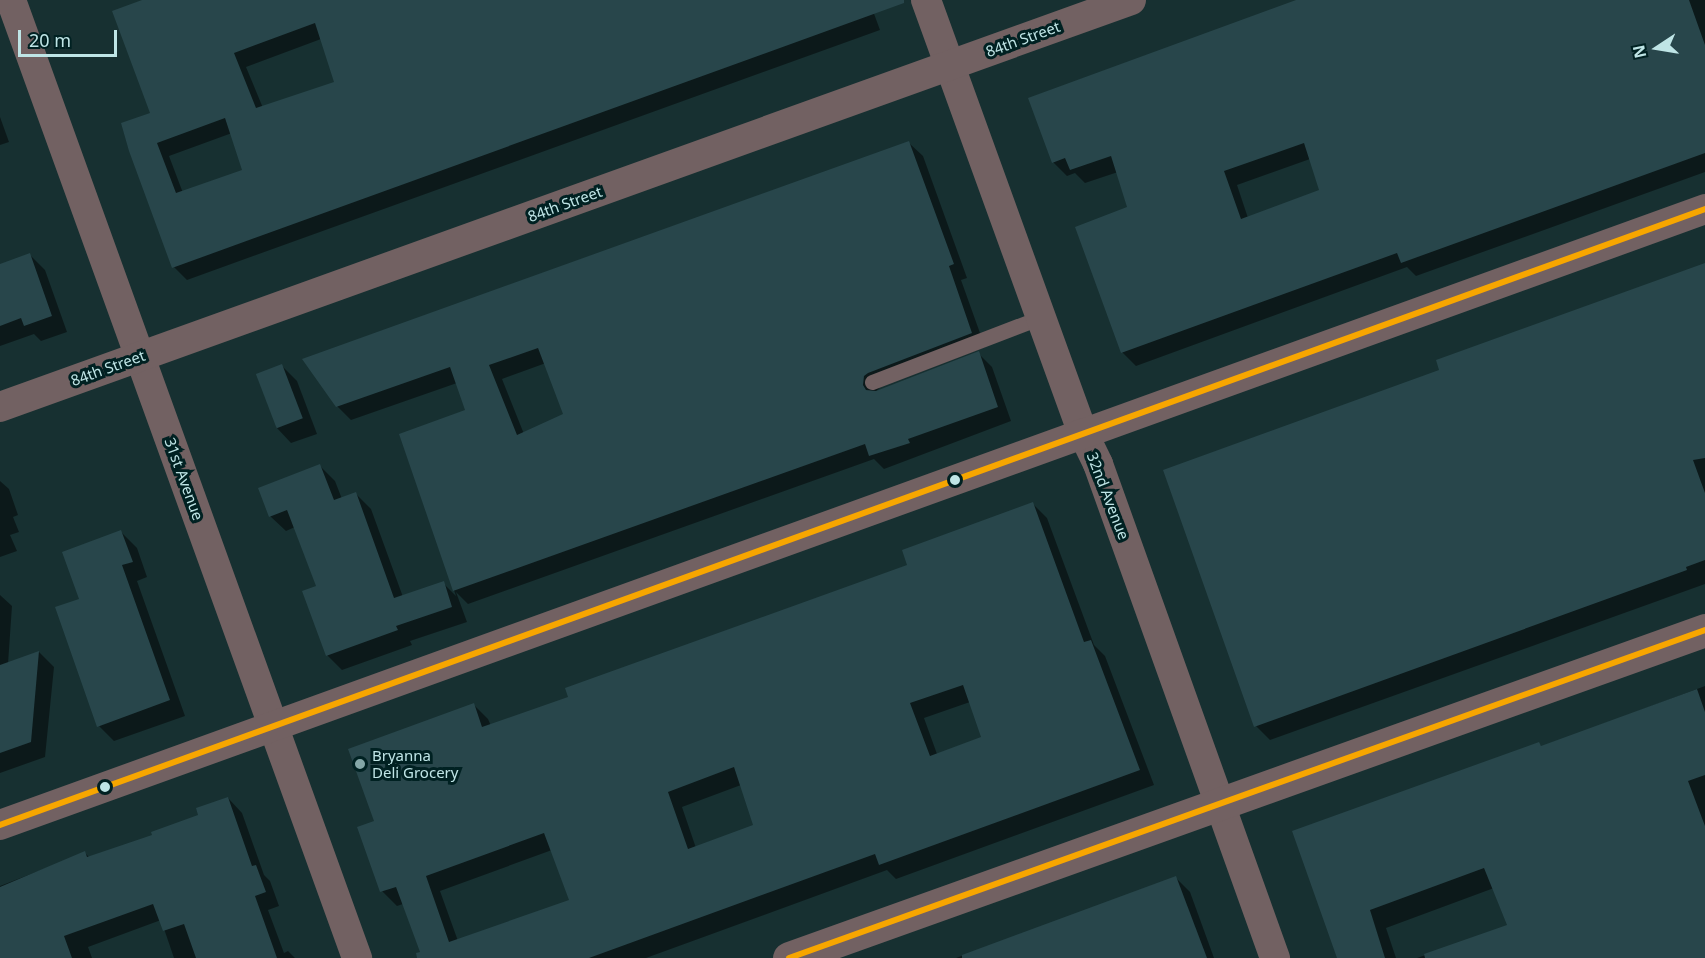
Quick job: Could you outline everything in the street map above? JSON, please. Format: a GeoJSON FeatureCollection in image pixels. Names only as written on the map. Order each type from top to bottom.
{"type":"FeatureCollection","features":[{"type":"Feature","properties":{"kind":"street","name":"31st Avenue"},"geometry":{"type":"LineString","coordinates":[[10,0],[357,958]]}},
{"type":"Feature","properties":{"kind":"street","name":"32nd Avenue"},"geometry":{"type":"LineString","coordinates":[[926,0],[1083,433],[1098,464],[1275,958]]}},
{"type":"Feature","properties":{"kind":"street","name":"84th Street"},"geometry":{"type":"LineString","coordinates":[[0,407],[1131,0]]}},
{"type":"Feature","properties":{"kind":"street"},"geometry":{"type":"LineString","coordinates":[[0,825],[1705,209]]}},
{"type":"Feature","properties":{"kind":"street"},"geometry":{"type":"LineString","coordinates":[[789,958],[1705,630]]}},
{"type":"Feature","properties":{"kind":"lane"},"geometry":{"type":"LineString","coordinates":[[872,382],[1041,317]]}},
{"type":"Feature","properties":{"kind":"building"},"geometry":{"type":"Polygon","coordinates":[[[142,0],[904,0],[904,3],[172,268],[121,123],[150,113],[112,11],[142,0]],[[315,23],[234,53],[256,108],[334,82],[315,23]],[[225,118],[157,143],[176,193],[242,170],[225,118]]]}},
{"type":"Feature","properties":{"kind":"building"},"geometry":{"type":"Polygon","coordinates":[[[1296,0],[1689,0],[1705,45],[1705,153],[1401,263],[1397,253],[1121,353],[1075,227],[1127,207],[1111,156],[1070,170],[1065,158],[1052,163],[1028,98],[1296,0]],[[1304,143],[1224,171],[1241,219],[1319,190],[1304,143]]]}},
{"type":"Feature","properties":{"kind":"building"},"geometry":{"type":"Polygon","coordinates":[[[909,141],[954,264],[949,266],[972,333],[868,373],[864,376],[863,385],[866,390],[876,391],[979,351],[998,407],[908,439],[910,443],[869,456],[865,444],[453,591],[399,434],[465,410],[450,367],[336,407],[302,359],[909,141]],[[538,348],[489,365],[517,435],[563,414],[538,348]]]}},
{"type":"Feature","properties":{"kind":"building"},"geometry":{"type":"Polygon","coordinates":[[[30,253],[52,316],[24,326],[21,318],[0,326],[0,264],[30,253]]]}},
{"type":"Feature","properties":{"kind":"building"},"geometry":{"type":"Polygon","coordinates":[[[1705,263],[1705,458],[1693,460],[1705,493],[1705,560],[1686,567],[1687,570],[1254,727],[1163,470],[1439,370],[1436,360],[1705,263]]]}},
{"type":"Feature","properties":{"kind":"building"},"geometry":{"type":"Polygon","coordinates":[[[282,364],[303,418],[277,428],[256,374],[282,364]]]}},
{"type":"Feature","properties":{"kind":"building"},"geometry":{"type":"Polygon","coordinates":[[[320,464],[334,500],[356,492],[394,598],[444,581],[452,607],[396,626],[398,630],[326,656],[302,591],[316,586],[287,510],[269,517],[258,488],[320,464]]]}},
{"type":"Feature","properties":{"kind":"building"},"geometry":{"type":"Polygon","coordinates":[[[1033,502],[1084,642],[1091,640],[1140,770],[879,865],[875,854],[589,958],[417,958],[416,953],[420,952],[396,887],[380,892],[357,827],[374,821],[348,749],[474,703],[482,727],[568,697],[565,688],[907,565],[902,550],[1033,502]],[[963,685],[910,703],[930,756],[981,737],[963,685]],[[734,767],[668,792],[688,849],[753,825],[734,767]],[[544,833],[426,876],[449,942],[569,900],[544,833]]]}},
{"type":"Feature","properties":{"kind":"building"},"geometry":{"type":"Polygon","coordinates":[[[121,530],[133,562],[122,565],[170,700],[97,727],[55,607],[79,599],[62,552],[121,530]]]}},
{"type":"Feature","properties":{"kind":"building"},"geometry":{"type":"Polygon","coordinates":[[[39,651],[31,742],[0,753],[0,665],[39,651]]]}},
{"type":"Feature","properties":{"kind":"building"},"geometry":{"type":"Polygon","coordinates":[[[1697,689],[1705,712],[1705,775],[1688,781],[1705,826],[1705,958],[1425,958],[1424,954],[1507,925],[1484,868],[1370,910],[1385,958],[1337,958],[1292,831],[1539,742],[1541,746],[1697,689]]]}},
{"type":"Feature","properties":{"kind":"building"},"geometry":{"type":"Polygon","coordinates":[[[228,797],[252,866],[256,865],[266,892],[255,896],[277,958],[196,958],[184,924],[163,931],[153,904],[64,936],[72,958],[0,958],[0,887],[85,851],[87,857],[152,835],[151,832],[198,815],[196,808],[228,797]]]}},
{"type":"Feature","properties":{"kind":"building"},"geometry":{"type":"Polygon","coordinates":[[[1176,876],[1207,958],[962,958],[962,955],[1176,876]]]}},
{"type":"Feature","properties":{"kind":"transit line"},"geometry":{"type":"LineString","coordinates":[[0,825],[1705,209]]}},
{"type":"Feature","properties":{"kind":"transit line"},"geometry":{"type":"LineString","coordinates":[[789,958],[1705,630]]}},
{"type":"Feature","properties":{"kind":"place","name":"Bryanna Deli Grocery"},"geometry":{"type":"Point","coordinates":[360,764]}}]}
